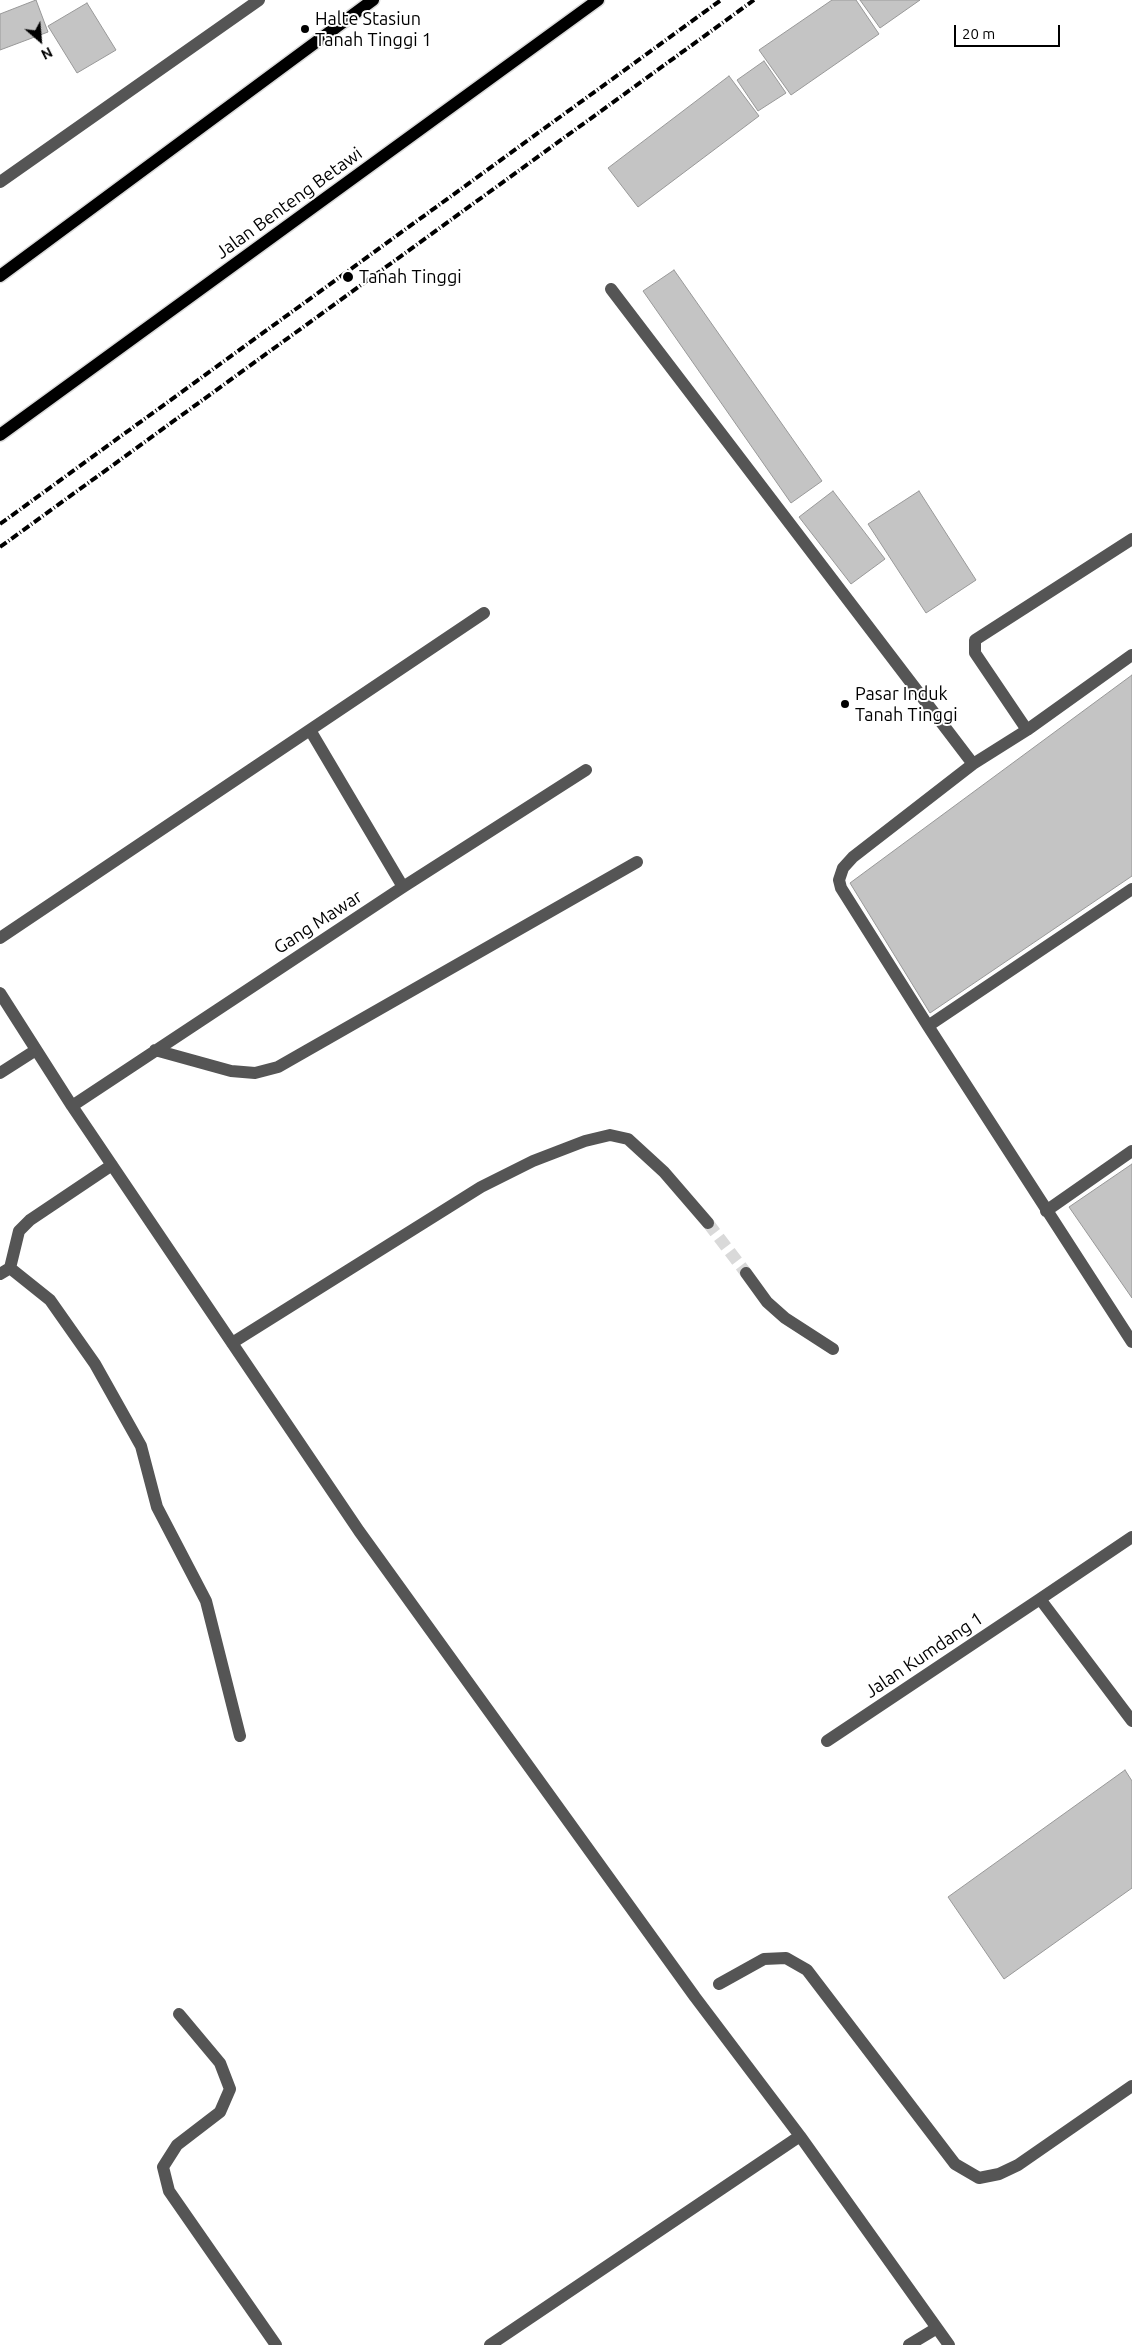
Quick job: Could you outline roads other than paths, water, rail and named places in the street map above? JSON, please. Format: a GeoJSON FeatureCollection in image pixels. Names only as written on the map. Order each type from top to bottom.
{"type":"FeatureCollection","features":[{"type":"Feature","properties":{"kind":"main road"},"geometry":{"type":"LineString","coordinates":[[0,276],[373,0]]}},
{"type":"Feature","properties":{"kind":"main road","name":"Jalan Benteng Betawi"},"geometry":{"type":"LineString","coordinates":[[0,434],[598,0]]}},
{"type":"Feature","properties":{"kind":"street"},"geometry":{"type":"LineString","coordinates":[[0,182],[260,0]]}},
{"type":"Feature","properties":{"kind":"street"},"geometry":{"type":"LineString","coordinates":[[611,289],[974,764]]}},
{"type":"Feature","properties":{"kind":"street"},"geometry":{"type":"LineString","coordinates":[[1027,730],[975,653],[976,640],[1132,539]]}},
{"type":"Feature","properties":{"kind":"street"},"geometry":{"type":"LineString","coordinates":[[0,938],[484,613]]}},
{"type":"Feature","properties":{"kind":"street"},"geometry":{"type":"LineString","coordinates":[[1132,655],[1027,730],[974,764],[853,857],[843,868],[839,880],[841,888],[928,1026],[1132,1342]]}},
{"type":"Feature","properties":{"kind":"street"},"geometry":{"type":"LineString","coordinates":[[310,730],[403,887]]}},
{"type":"Feature","properties":{"kind":"street","name":"Gang Mawar"},"geometry":{"type":"LineString","coordinates":[[72,1106],[403,887],[586,770]]}},
{"type":"Feature","properties":{"kind":"street"},"geometry":{"type":"LineString","coordinates":[[155,1050],[231,1071],[255,1073],[278,1067],[637,862]]}},
{"type":"Feature","properties":{"kind":"street"},"geometry":{"type":"LineString","coordinates":[[928,1026],[1132,889]]}},
{"type":"Feature","properties":{"kind":"street"},"geometry":{"type":"LineString","coordinates":[[0,993],[72,1106],[359,1531],[696,1997],[800,2136],[949,2345]]}},
{"type":"Feature","properties":{"kind":"street"},"geometry":{"type":"LineString","coordinates":[[0,1073],[36,1050]]}},
{"type":"Feature","properties":{"kind":"street"},"geometry":{"type":"LineString","coordinates":[[232,1343],[480,1187],[534,1161],[585,1141],[610,1135],[628,1138],[664,1172],[708,1223]]}},
{"type":"Feature","properties":{"kind":"street"},"geometry":{"type":"LineString","coordinates":[[1046,1211],[1132,1150]]}},
{"type":"Feature","properties":{"kind":"street"},"geometry":{"type":"LineString","coordinates":[[112,1165],[30,1220],[19,1231],[5,1271],[50,1300],[95,1364],[140,1446],[157,1507],[206,1601],[240,1736]]}},
{"type":"Feature","properties":{"kind":"street"},"geometry":{"type":"LineString","coordinates":[[746,1273],[767,1302],[785,1318],[833,1349]]}},
{"type":"Feature","properties":{"kind":"street","name":"Jalan Kumdang 1"},"geometry":{"type":"LineString","coordinates":[[828,1741],[1132,1537]]}},
{"type":"Feature","properties":{"kind":"street"},"geometry":{"type":"LineString","coordinates":[[1040,1599],[1132,1721]]}},
{"type":"Feature","properties":{"kind":"street"},"geometry":{"type":"LineString","coordinates":[[718,1984],[764,1959],[786,1958],[807,1970],[955,2164],[979,2178],[999,2174],[1018,2165],[1132,2086]]}},
{"type":"Feature","properties":{"kind":"street"},"geometry":{"type":"LineString","coordinates":[[179,2014],[220,2063],[230,2089],[220,2112],[177,2145],[163,2167],[169,2191],[276,2345]]}},
{"type":"Feature","properties":{"kind":"street"},"geometry":{"type":"LineString","coordinates":[[490,2345],[800,2136]]}},
{"type":"Feature","properties":{"kind":"street"},"geometry":{"type":"LineString","coordinates":[[910,2345],[937,2328]]}},
{"type":"Feature","properties":{"kind":"tunnel"},"geometry":{"type":"LineString","coordinates":[[708,1223],[746,1273]]}},
{"type":"Feature","properties":{"kind":"railway"},"geometry":{"type":"LineString","coordinates":[[0,524],[721,0]]}},
{"type":"Feature","properties":{"kind":"railway"},"geometry":{"type":"LineString","coordinates":[[0,547],[754,0]]}},
{"type":"Feature","properties":{"kind":"place","name":"Halte Stasiun Tanah Tinggi 1"},"geometry":{"type":"Point","coordinates":[305,29]}},
{"type":"Feature","properties":{"kind":"place","name":"Tanah Tinggi"},"geometry":{"type":"Point","coordinates":[348,277]}},
{"type":"Feature","properties":{"kind":"place","name":"Pasar Induk Tanah Tinggi"},"geometry":{"type":"Point","coordinates":[845,704]}}]}
